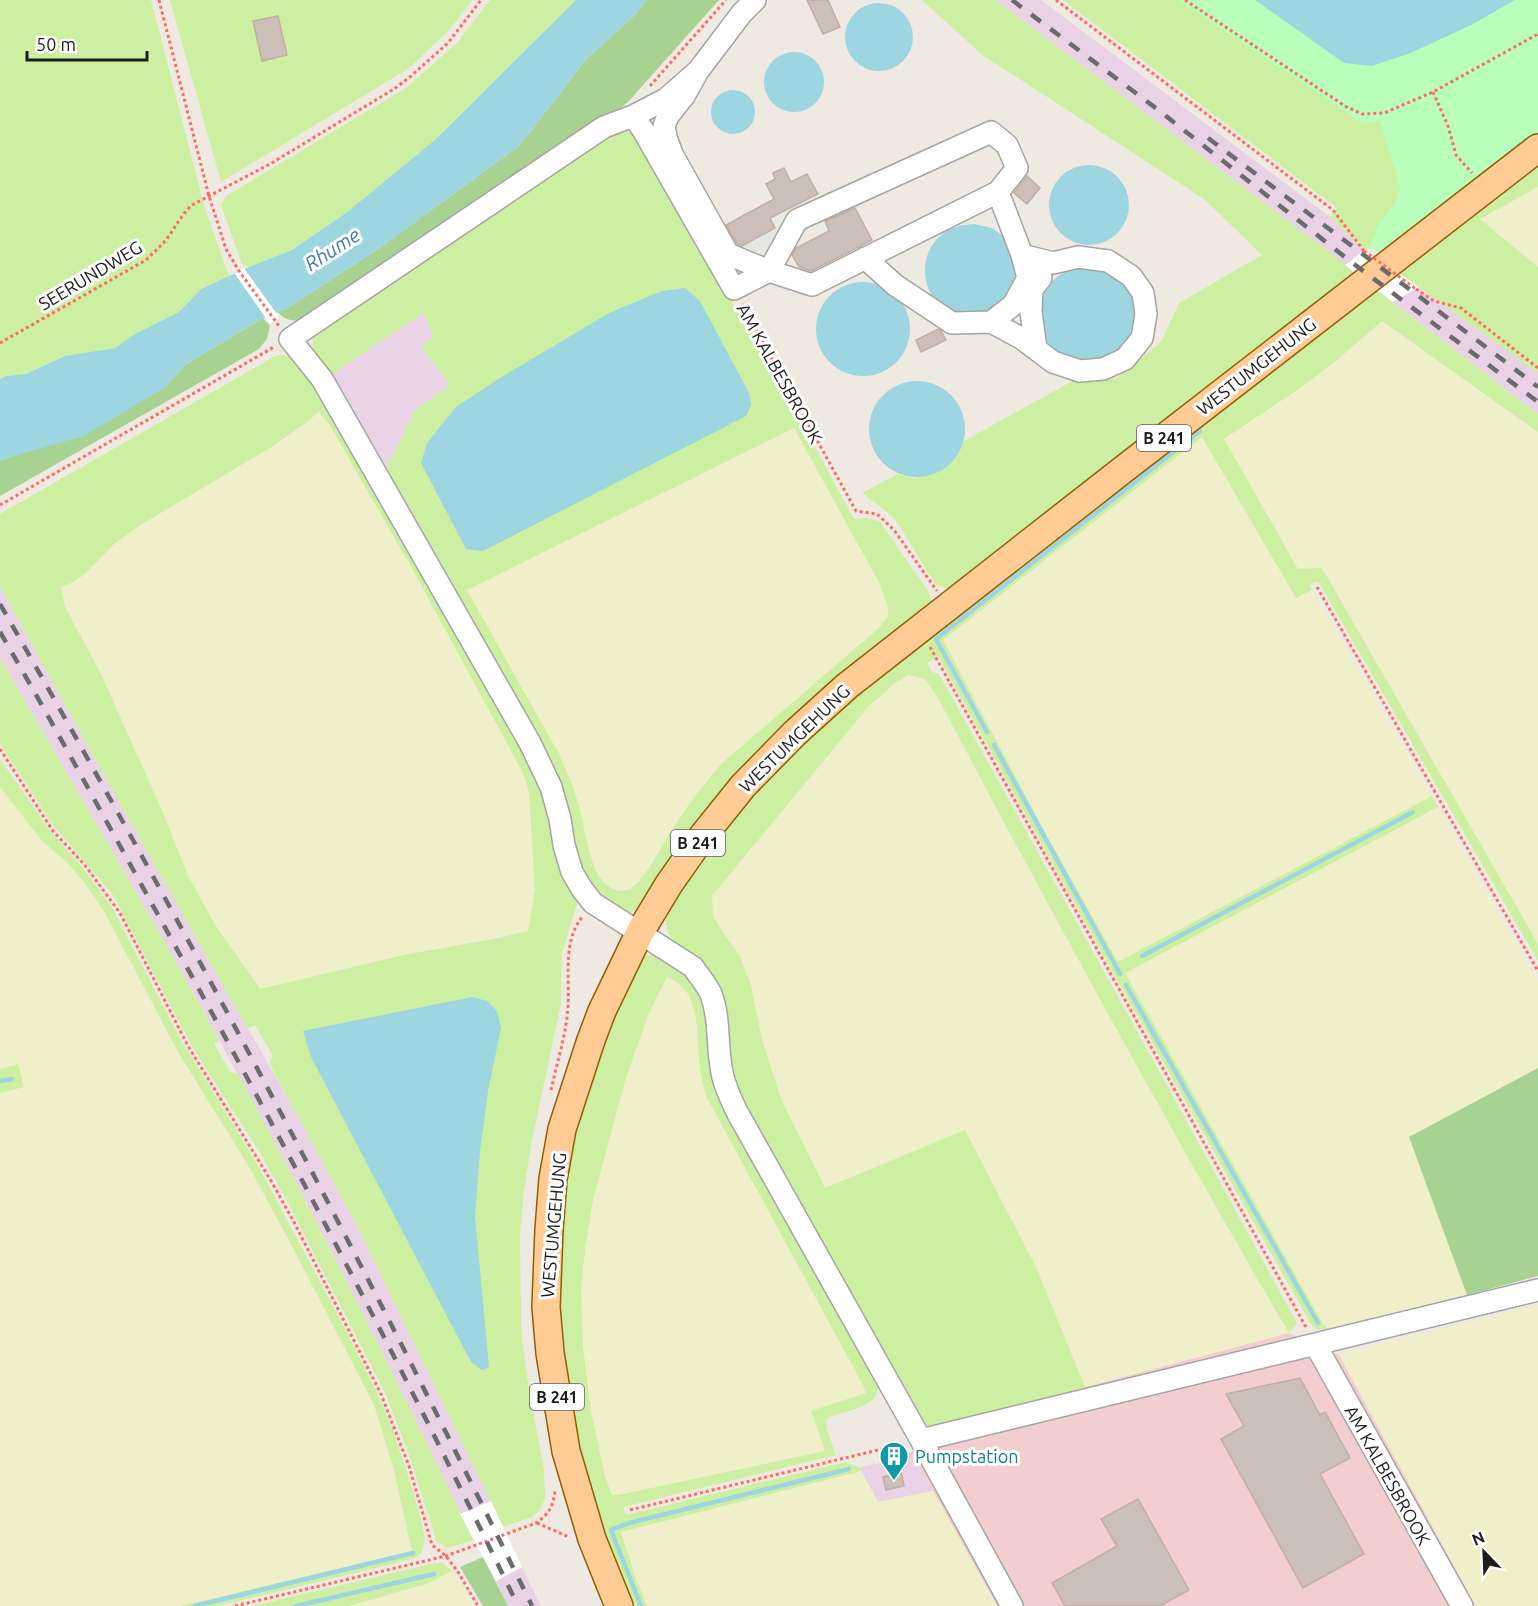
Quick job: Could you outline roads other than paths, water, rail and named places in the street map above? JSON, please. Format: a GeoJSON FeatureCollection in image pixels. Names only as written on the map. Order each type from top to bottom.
{"type":"FeatureCollection","features":[{"type":"Feature","properties":{"kind":"main road","name":"WESTUMGEHUNG"},"geometry":{"type":"LineString","coordinates":[[619,1606],[592,1539],[566,1451],[550,1353],[546,1307],[549,1230],[553,1179],[562,1129],[587,1050],[602,1011],[639,932],[669,884],[702,837],[743,786],[847,686],[1538,148]]}},
{"type":"Feature","properties":{"kind":"street"},"geometry":{"type":"LineString","coordinates":[[755,0],[742,13],[698,71],[684,96],[668,116],[664,126],[672,154],[728,254],[769,271],[812,285],[998,192],[1017,168],[1007,145],[991,132],[797,220],[769,271]]}},
{"type":"Feature","properties":{"kind":"street"},"geometry":{"type":"LineString","coordinates":[[698,71],[666,99],[633,116],[604,127],[290,339],[322,379],[530,743],[551,787],[572,872],[582,889],[593,903],[693,967],[711,995],[717,1020],[723,1077],[737,1112],[1012,1606]]}},
{"type":"Feature","properties":{"kind":"street","name":"AM KALBESBROOK"},"geometry":{"type":"LineString","coordinates":[[633,116],[734,289],[769,271]]}},
{"type":"Feature","properties":{"kind":"street"},"geometry":{"type":"LineString","coordinates":[[991,322],[1013,305],[1028,278],[1022,255],[998,192]]}},
{"type":"Feature","properties":{"kind":"street"},"geometry":{"type":"LineString","coordinates":[[865,258],[895,285],[952,323],[991,322],[1022,338],[1053,362],[1080,371],[1103,369],[1125,359],[1142,338],[1146,314],[1143,293],[1131,276],[1108,261],[1078,257],[1053,263],[1022,255]]}},
{"type":"Feature","properties":{"kind":"street"},"geometry":{"type":"LineString","coordinates":[[1036,349],[1030,312],[1032,289],[1053,263]]}},
{"type":"Feature","properties":{"kind":"street"},"geometry":{"type":"LineString","coordinates":[[921,1440],[1538,1290]]}},
{"type":"Feature","properties":{"kind":"street","name":"AM KALBESBROOK"},"geometry":{"type":"LineString","coordinates":[[1315,1344],[1461,1606]]}},
{"type":"Feature","properties":{"kind":"water","name":"Rhume"},"geometry":{"type":"Polygon","coordinates":[[[576,0],[647,0],[632,18],[587,58],[519,146],[378,249],[286,309],[263,318],[186,364],[164,388],[84,436],[0,460],[0,379],[6,376],[26,374],[65,356],[115,348],[135,334],[179,312],[201,289],[292,250],[346,213],[436,139],[576,0]]]}},
{"type":"Feature","properties":{"kind":"water"},"geometry":{"type":"Polygon","coordinates":[[[1255,0],[1515,0],[1473,24],[1413,52],[1372,66],[1344,63],[1255,0]]]}},
{"type":"Feature","properties":{"kind":"water"},"geometry":{"type":"Polygon","coordinates":[[[879,3],[892,6],[903,13],[910,24],[913,37],[910,50],[903,61],[892,68],[879,71],[866,68],[855,61],[848,50],[845,37],[848,24],[855,13],[866,6],[879,3]]]}},
{"type":"Feature","properties":{"kind":"water"},"geometry":{"type":"Polygon","coordinates":[[[788,52],[800,52],[811,57],[819,65],[824,82],[822,94],[811,107],[800,112],[788,112],[777,107],[769,99],[764,88],[764,76],[769,65],[777,57],[788,52]]]}},
{"type":"Feature","properties":{"kind":"water"},"geometry":{"type":"Polygon","coordinates":[[[733,90],[748,97],[755,112],[748,127],[733,134],[718,127],[711,112],[718,97],[733,90]]]}},
{"type":"Feature","properties":{"kind":"water"},"geometry":{"type":"Polygon","coordinates":[[[1089,165],[1104,168],[1117,177],[1126,190],[1129,205],[1126,220],[1117,233],[1104,242],[1089,245],[1074,242],[1061,233],[1052,220],[1049,205],[1052,190],[1061,177],[1074,168],[1089,165]]]}},
{"type":"Feature","properties":{"kind":"water"},"geometry":{"type":"Polygon","coordinates":[[[974,224],[992,228],[1007,239],[1020,273],[1015,291],[988,316],[954,315],[936,302],[927,284],[925,274],[928,253],[933,244],[948,230],[974,224]]]}},
{"type":"Feature","properties":{"kind":"water"},"geometry":{"type":"Polygon","coordinates":[[[1088,266],[1107,270],[1123,280],[1133,296],[1137,315],[1133,334],[1123,350],[1107,360],[1088,364],[1069,360],[1053,350],[1043,334],[1039,315],[1043,296],[1053,280],[1069,270],[1088,266]]]}},
{"type":"Feature","properties":{"kind":"water"},"geometry":{"type":"Polygon","coordinates":[[[863,282],[881,285],[896,296],[907,311],[910,329],[907,347],[896,362],[881,373],[863,376],[845,373],[830,362],[819,347],[816,329],[819,311],[830,296],[845,285],[863,282]]]}},
{"type":"Feature","properties":{"kind":"water"},"geometry":{"type":"Polygon","coordinates":[[[685,288],[700,301],[749,393],[751,405],[746,416],[483,551],[466,549],[421,463],[427,443],[456,407],[609,313],[662,291],[685,288]]]}},
{"type":"Feature","properties":{"kind":"water"},"geometry":{"type":"Polygon","coordinates":[[[917,381],[935,385],[951,395],[961,411],[965,429],[961,447],[951,463],[935,473],[917,477],[899,473],[883,463],[873,447],[869,429],[873,411],[883,395],[899,385],[917,381]]]}},
{"type":"Feature","properties":{"kind":"water"},"geometry":{"type":"Polygon","coordinates":[[[472,997],[487,1001],[497,1011],[501,1028],[488,1091],[475,1216],[489,1367],[482,1370],[471,1362],[311,1057],[303,1031],[472,997]]]}},
{"type":"Feature","properties":{"kind":"waterway"},"geometry":{"type":"LineString","coordinates":[[987,732],[936,639],[1200,431]]}},
{"type":"Feature","properties":{"kind":"waterway"},"geometry":{"type":"LineString","coordinates":[[994,745],[1120,974]]}},
{"type":"Feature","properties":{"kind":"waterway"},"geometry":{"type":"LineString","coordinates":[[1142,956],[1413,812]]}},
{"type":"Feature","properties":{"kind":"waterway"},"geometry":{"type":"LineString","coordinates":[[1126,985],[1318,1323]]}},
{"type":"Feature","properties":{"kind":"waterway"},"geometry":{"type":"LineString","coordinates":[[0,1081],[12,1079]]}},
{"type":"Feature","properties":{"kind":"waterway"},"geometry":{"type":"LineString","coordinates":[[641,1606],[611,1530],[629,1523],[849,1469]]}},
{"type":"Feature","properties":{"kind":"waterway"},"geometry":{"type":"LineString","coordinates":[[195,1606],[413,1553]]}},
{"type":"Feature","properties":{"kind":"waterway"},"geometry":{"type":"LineString","coordinates":[[296,1606],[434,1574]]}},
{"type":"Feature","properties":{"kind":"railway"},"geometry":{"type":"LineString","coordinates":[[1012,0],[1157,109],[1350,261],[1538,402]]}},
{"type":"Feature","properties":{"kind":"railway"},"geometry":{"type":"LineString","coordinates":[[1208,138],[1538,387]]}},
{"type":"Feature","properties":{"kind":"railway"},"geometry":{"type":"LineString","coordinates":[[0,604],[139,851],[274,1100],[405,1352],[532,1606]]}},
{"type":"Feature","properties":{"kind":"railway"},"geometry":{"type":"LineString","coordinates":[[0,632],[251,1084],[432,1431],[518,1606]]}},
{"type":"Feature","properties":{"kind":"place","name":"Pumpstation"},"geometry":{"type":"Point","coordinates":[894,1482]}}]}
